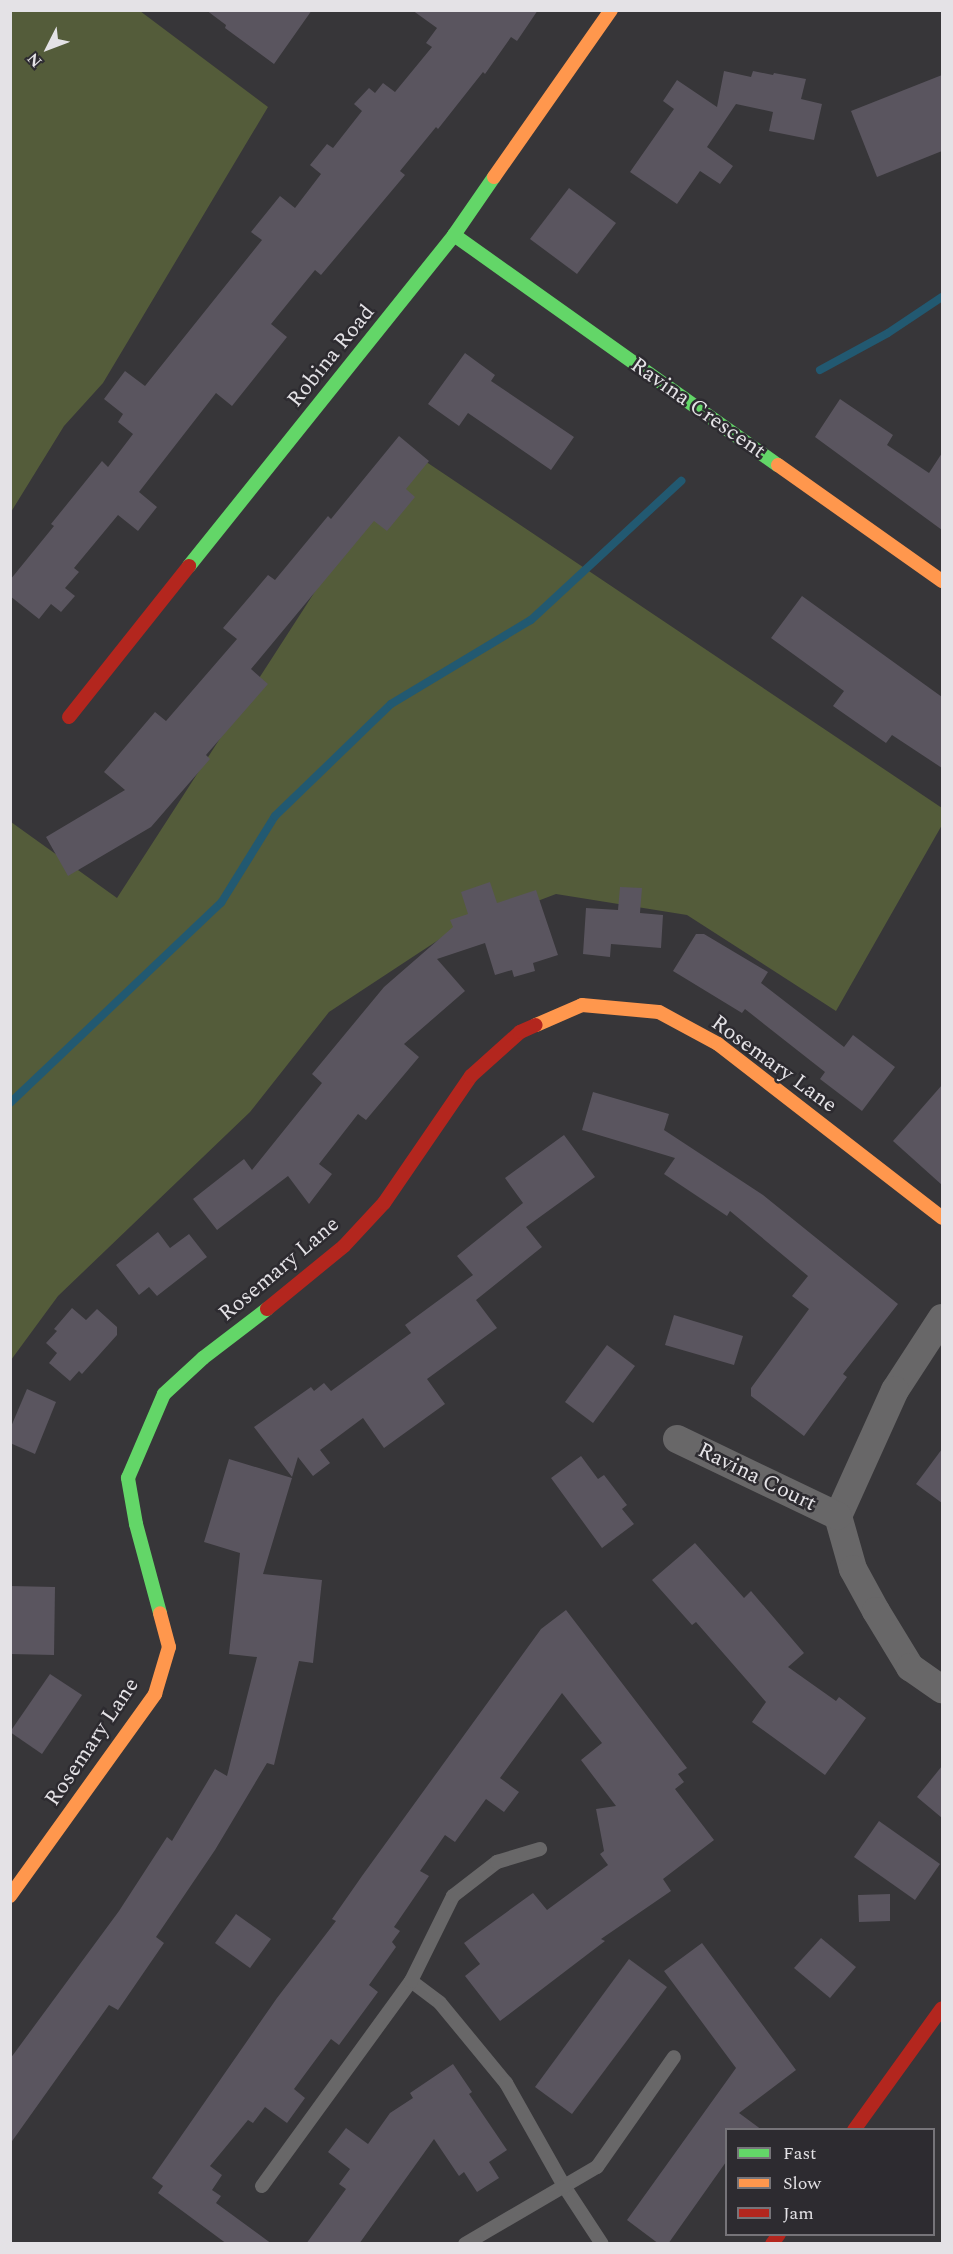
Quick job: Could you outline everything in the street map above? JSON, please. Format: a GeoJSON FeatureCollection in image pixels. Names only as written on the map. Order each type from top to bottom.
{"type":"FeatureCollection","features":[{"type":"Feature","properties":{"kind":"street","name":"Robina Road"},"geometry":{"type":"LineString","coordinates":[[69,717],[454,235],[611,10]]}},
{"type":"Feature","properties":{"kind":"street","name":"Ravina Crescent"},"geometry":{"type":"LineString","coordinates":[[454,235],[942,581]]}},
{"type":"Feature","properties":{"kind":"street","name":"Rosemary Lane"},"geometry":{"type":"LineString","coordinates":[[10,1896],[154,1694],[169,1647],[136,1524],[128,1478],[164,1394],[203,1358],[313,1274],[344,1246],[384,1203],[471,1076],[520,1032],[582,1005],[659,1012],[718,1044],[942,1218]]}},
{"type":"Feature","properties":{"kind":"street"},"geometry":{"type":"LineString","coordinates":[[942,1318],[895,1390],[838,1516],[853,1569],[876,1611],[910,1666],[942,1689]]}},
{"type":"Feature","properties":{"kind":"street","name":"Ravina Court"},"geometry":{"type":"LineString","coordinates":[[677,1439],[838,1516]]}},
{"type":"Feature","properties":{"kind":"street"},"geometry":{"type":"LineString","coordinates":[[855,2128],[942,2008]]}},
{"type":"Feature","properties":{"kind":"lane"},"geometry":{"type":"LineString","coordinates":[[262,2186],[411,1981],[453,1896],[497,1862],[540,1848]]}},
{"type":"Feature","properties":{"kind":"lane"},"geometry":{"type":"LineString","coordinates":[[411,1981],[440,2003],[506,2083],[564,2186],[602,2244]]}},
{"type":"Feature","properties":{"kind":"lane"},"geometry":{"type":"LineString","coordinates":[[465,2244],[597,2167],[674,2057]]}},
{"type":"Feature","properties":{"kind":"green space"},"geometry":{"type":"Polygon","coordinates":[[[11,10],[140,11],[268,107],[103,383],[64,426],[11,512],[11,10]]]}},
{"type":"Feature","properties":{"kind":"green space"},"geometry":{"type":"Polygon","coordinates":[[[407,449],[942,808],[942,825],[836,1011],[687,915],[556,894],[443,937],[329,1012],[250,1112],[58,1296],[11,1360],[11,822],[117,898],[407,449]]]}},
{"type":"Feature","properties":{"kind":"building"},"geometry":{"type":"Polygon","coordinates":[[[206,10],[312,10],[274,64],[225,28],[226,25],[206,10]]]}},
{"type":"Feature","properties":{"kind":"building"},"geometry":{"type":"Polygon","coordinates":[[[412,10],[538,10],[517,41],[511,37],[485,74],[483,72],[438,129],[436,127],[400,171],[405,175],[321,275],[315,270],[271,324],[287,337],[232,406],[216,393],[139,492],[157,507],[138,531],[118,515],[74,568],[79,572],[65,588],[75,596],[61,612],[51,604],[39,619],[10,596],[10,580],[54,526],[51,524],[102,461],[108,467],[133,434],[118,422],[123,414],[104,399],[125,371],[145,386],[262,240],[251,232],[280,196],[295,208],[321,174],[310,165],[327,144],[333,148],[362,111],[354,104],[369,88],[375,93],[383,83],[395,92],[432,47],[426,43],[437,28],[412,10]]]}},
{"type":"Feature","properties":{"kind":"building"},"geometry":{"type":"Polygon","coordinates":[[[724,71],[751,77],[753,71],[806,79],[801,99],[822,104],[814,140],[769,131],[773,112],[736,104],[707,147],[733,166],[720,184],[700,171],[677,204],[630,172],[674,109],[663,101],[677,80],[717,107],[724,71]]]}},
{"type":"Feature","properties":{"kind":"building"},"geometry":{"type":"Polygon","coordinates":[[[942,75],[942,151],[877,177],[851,111],[942,75]]]}},
{"type":"Feature","properties":{"kind":"building"},"geometry":{"type":"Polygon","coordinates":[[[569,188],[616,223],[577,274],[530,239],[569,188]]]}},
{"type":"Feature","properties":{"kind":"building"},"geometry":{"type":"Polygon","coordinates":[[[465,353],[495,375],[491,381],[574,437],[551,470],[468,413],[459,426],[428,404],[465,353]]]}},
{"type":"Feature","properties":{"kind":"building"},"geometry":{"type":"Polygon","coordinates":[[[840,399],[893,435],[887,445],[929,473],[942,453],[942,530],[815,437],[840,399]]]}},
{"type":"Feature","properties":{"kind":"building"},"geometry":{"type":"Polygon","coordinates":[[[399,436],[429,461],[406,489],[415,497],[387,531],[374,521],[251,669],[268,684],[206,755],[210,759],[151,827],[68,876],[46,837],[125,790],[104,772],[155,712],[166,721],[237,639],[223,628],[268,575],[275,580],[328,516],[331,519],[399,436]]]}},
{"type":"Feature","properties":{"kind":"building"},"geometry":{"type":"Polygon","coordinates":[[[802,596],[942,697],[942,768],[892,735],[886,743],[833,706],[844,691],[771,638],[802,596]]]}},
{"type":"Feature","properties":{"kind":"building"},"geometry":{"type":"Polygon","coordinates":[[[490,882],[497,903],[536,890],[558,955],[533,963],[535,971],[514,977],[512,970],[495,975],[485,943],[437,959],[465,991],[404,1044],[419,1057],[366,1120],[358,1114],[319,1164],[332,1174],[309,1204],[288,1176],[217,1230],[193,1199],[244,1159],[252,1170],[322,1083],[312,1074],[384,987],[453,927],[450,920],[468,914],[461,892],[490,882]]]}},
{"type":"Feature","properties":{"kind":"building"},"geometry":{"type":"Polygon","coordinates":[[[620,887],[642,888],[640,913],[663,915],[661,948],[611,944],[610,957],[583,954],[586,908],[618,910],[620,887]]]}},
{"type":"Feature","properties":{"kind":"building"},"geometry":{"type":"Polygon","coordinates":[[[696,934],[704,934],[768,972],[761,983],[844,1047],[853,1035],[895,1067],[862,1111],[820,1079],[825,1072],[745,1009],[742,1013],[673,971],[696,934]]]}},
{"type":"Feature","properties":{"kind":"building"},"geometry":{"type":"Polygon","coordinates":[[[942,1085],[942,1185],[893,1141],[942,1085]]]}},
{"type":"Feature","properties":{"kind":"building"},"geometry":{"type":"Polygon","coordinates":[[[593,1092],[669,1114],[664,1130],[763,1195],[898,1304],[843,1374],[847,1377],[804,1436],[751,1396],[751,1388],[809,1309],[792,1296],[808,1276],[730,1211],[727,1216],[664,1174],[675,1158],[582,1130],[593,1092]]]}},
{"type":"Feature","properties":{"kind":"building"},"geometry":{"type":"Polygon","coordinates":[[[564,1135],[595,1177],[526,1227],[542,1247],[476,1300],[497,1328],[427,1379],[445,1404],[384,1448],[363,1418],[320,1450],[330,1463],[313,1476],[298,1457],[292,1477],[254,1427],[311,1387],[314,1391],[324,1383],[331,1391],[411,1333],[405,1325],[473,1275],[457,1256],[523,1203],[505,1178],[564,1135]]]}},
{"type":"Feature","properties":{"kind":"building"},"geometry":{"type":"Polygon","coordinates":[[[158,1232],[170,1248],[189,1234],[207,1257],[157,1296],[149,1287],[139,1295],[116,1265],[158,1232]]]}},
{"type":"Feature","properties":{"kind":"building"},"geometry":{"type":"Polygon","coordinates":[[[72,1308],[86,1320],[97,1309],[117,1327],[117,1335],[82,1374],[79,1371],[70,1381],[49,1363],[57,1353],[46,1343],[57,1331],[54,1329],[72,1308]]]}},
{"type":"Feature","properties":{"kind":"building"},"geometry":{"type":"Polygon","coordinates":[[[674,1315],[743,1336],[734,1365],[665,1345],[674,1315]]]}},
{"type":"Feature","properties":{"kind":"building"},"geometry":{"type":"Polygon","coordinates":[[[607,1345],[635,1366],[593,1423],[565,1402],[607,1345]]]}},
{"type":"Feature","properties":{"kind":"building"},"geometry":{"type":"Polygon","coordinates":[[[27,1389],[56,1402],[35,1454],[10,1443],[10,1429],[27,1389]]]}},
{"type":"Feature","properties":{"kind":"building"},"geometry":{"type":"Polygon","coordinates":[[[942,1449],[942,1503],[916,1484],[942,1449]]]}},
{"type":"Feature","properties":{"kind":"building"},"geometry":{"type":"Polygon","coordinates":[[[581,1456],[598,1479],[604,1475],[627,1505],[622,1509],[634,1524],[602,1548],[551,1478],[581,1456]]]}},
{"type":"Feature","properties":{"kind":"building"},"geometry":{"type":"Polygon","coordinates":[[[229,1459],[292,1478],[263,1574],[322,1580],[313,1663],[299,1661],[274,1765],[267,1763],[215,1850],[156,1937],[164,1943],[118,2010],[109,2005],[10,2144],[10,2059],[119,1911],[167,1837],[172,1841],[215,1769],[227,1776],[257,1657],[229,1654],[240,1553],[204,1542],[229,1459]]]}},
{"type":"Feature","properties":{"kind":"building"},"geometry":{"type":"Polygon","coordinates":[[[695,1543],[744,1598],[751,1591],[804,1653],[788,1667],[836,1701],[839,1697],[866,1718],[825,1775],[752,1722],[766,1702],[696,1622],[692,1625],[652,1580],[695,1543]]]}},
{"type":"Feature","properties":{"kind":"building"},"geometry":{"type":"Polygon","coordinates":[[[10,1586],[55,1587],[54,1655],[10,1654],[10,1586]]]}},
{"type":"Feature","properties":{"kind":"building"},"geometry":{"type":"Polygon","coordinates":[[[566,1610],[687,1768],[678,1774],[684,1782],[675,1789],[714,1840],[663,1879],[671,1891],[601,1939],[605,1941],[500,2021],[465,1976],[480,1964],[464,1943],[533,1893],[547,1910],[608,1865],[600,1854],[604,1851],[596,1809],[616,1806],[581,1760],[602,1743],[562,1693],[500,1778],[519,1792],[504,1812],[486,1799],[455,1842],[445,1835],[420,1871],[429,1876],[394,1927],[400,1931],[392,1942],[396,1947],[369,1985],[378,1992],[339,2045],[331,2039],[294,2089],[305,2098],[287,2123],[265,2107],[253,2123],[248,2120],[210,2166],[222,2175],[212,2190],[221,2196],[216,2203],[272,2244],[227,2244],[158,2193],[163,2186],[152,2178],[277,1998],[336,1921],[332,1919],[362,1876],[541,1629],[566,1610]]]}},
{"type":"Feature","properties":{"kind":"building"},"geometry":{"type":"Polygon","coordinates":[[[50,1674],[82,1695],[42,1754],[10,1732],[50,1674]]]}},
{"type":"Feature","properties":{"kind":"building"},"geometry":{"type":"Polygon","coordinates":[[[942,1766],[942,1818],[917,1797],[942,1766]]]}},
{"type":"Feature","properties":{"kind":"building"},"geometry":{"type":"Polygon","coordinates":[[[879,1821],[940,1864],[915,1900],[854,1857],[879,1821]]]}},
{"type":"Feature","properties":{"kind":"building"},"geometry":{"type":"Polygon","coordinates":[[[890,1894],[890,1921],[859,1922],[858,1895],[890,1894]]]}},
{"type":"Feature","properties":{"kind":"building"},"geometry":{"type":"Polygon","coordinates":[[[236,1914],[271,1939],[250,1968],[215,1943],[236,1914]]]}},
{"type":"Feature","properties":{"kind":"building"},"geometry":{"type":"Polygon","coordinates":[[[821,1938],[856,1967],[830,1998],[794,1968],[821,1938]]]}},
{"type":"Feature","properties":{"kind":"building"},"geometry":{"type":"Polygon","coordinates":[[[702,1943],[796,2070],[739,2113],[759,2128],[725,2128],[725,2163],[668,2244],[659,2244],[627,2220],[736,2068],[664,1971],[702,1943]]]}},
{"type":"Feature","properties":{"kind":"building"},"geometry":{"type":"Polygon","coordinates":[[[629,1959],[667,1987],[572,2114],[535,2087],[629,1959]]]}},
{"type":"Feature","properties":{"kind":"building"},"geometry":{"type":"Polygon","coordinates":[[[453,2064],[472,2092],[469,2094],[507,2150],[489,2162],[499,2178],[477,2192],[464,2172],[459,2176],[434,2139],[359,2244],[306,2244],[346,2189],[339,2184],[350,2169],[328,2152],[346,2128],[368,2144],[390,2113],[413,2098],[410,2093],[453,2064]]]}},
{"type":"Feature","properties":{"kind":"waterway"},"geometry":{"type":"LineString","coordinates":[[820,370],[888,333],[942,297]]}},
{"type":"Feature","properties":{"kind":"waterway"},"geometry":{"type":"LineString","coordinates":[[10,1103],[221,903],[275,816],[391,704],[531,620],[681,481]]}},
{"type":"Feature","properties":{"kind":"traffic: fast"},"geometry":{"type":"LineString","coordinates":[[189,566],[454,235],[494,177]]}},
{"type":"Feature","properties":{"kind":"traffic: fast"},"geometry":{"type":"LineString","coordinates":[[454,235],[778,465]]}},
{"type":"Feature","properties":{"kind":"traffic: fast"},"geometry":{"type":"LineString","coordinates":[[160,1613],[136,1524],[128,1478],[164,1394],[203,1358],[267,1309]]}},
{"type":"Feature","properties":{"kind":"traffic: slow"},"geometry":{"type":"LineString","coordinates":[[494,177],[611,10]]}},
{"type":"Feature","properties":{"kind":"traffic: slow"},"geometry":{"type":"LineString","coordinates":[[778,465],[942,581]]}},
{"type":"Feature","properties":{"kind":"traffic: slow"},"geometry":{"type":"LineString","coordinates":[[536,1025],[582,1005],[659,1012],[718,1044],[942,1218]]}},
{"type":"Feature","properties":{"kind":"traffic: slow"},"geometry":{"type":"LineString","coordinates":[[10,1896],[155,1694],[169,1647],[160,1613]]}},
{"type":"Feature","properties":{"kind":"traffic: jam"},"geometry":{"type":"LineString","coordinates":[[69,717],[189,566]]}},
{"type":"Feature","properties":{"kind":"traffic: jam"},"geometry":{"type":"LineString","coordinates":[[267,1309],[344,1246],[384,1203],[471,1076],[520,1032],[536,1025]]}},
{"type":"Feature","properties":{"kind":"traffic: jam"},"geometry":{"type":"LineString","coordinates":[[855,2128],[942,2008]]}},
{"type":"Feature","properties":{"kind":"traffic: jam"},"geometry":{"type":"LineString","coordinates":[[772,2244],[778,2236]]}}]}
